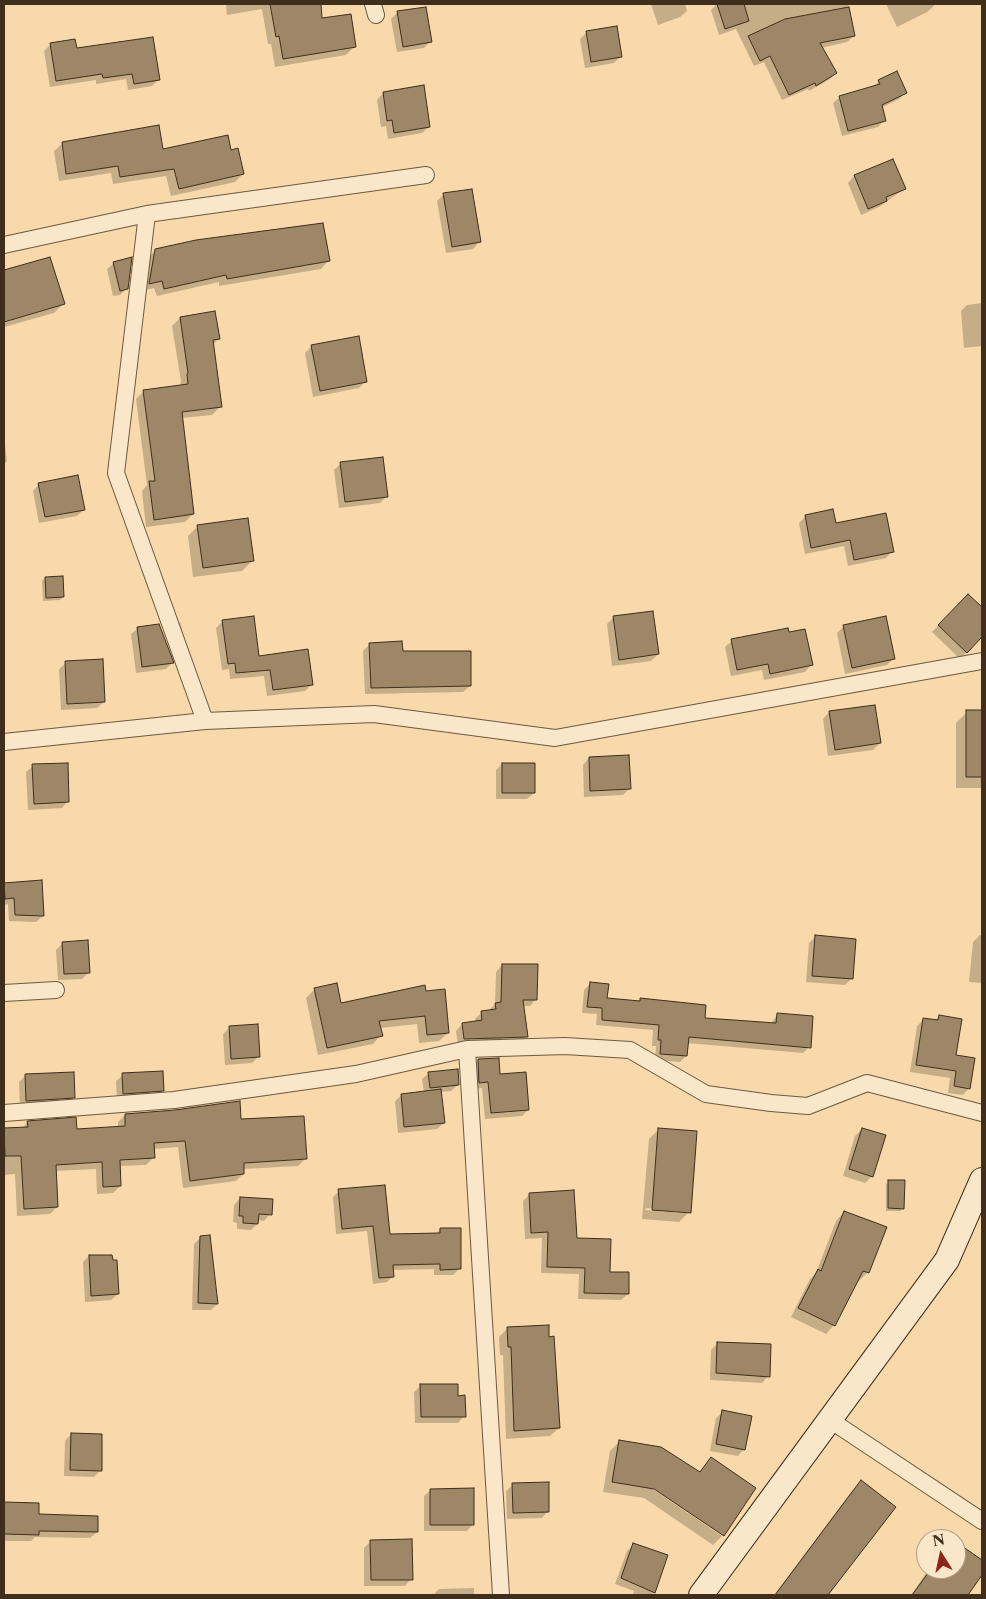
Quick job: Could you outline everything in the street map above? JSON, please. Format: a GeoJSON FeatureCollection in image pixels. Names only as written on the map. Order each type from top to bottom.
{"type":"FeatureCollection","features":[{"type":"Feature","properties":{"kind":"street"},"geometry":{"type":"LineString","coordinates":[[4,245],[147,214],[426,176]]}},
{"type":"Feature","properties":{"kind":"street"},"geometry":{"type":"LineString","coordinates":[[147,214],[116,473],[205,721]]}},
{"type":"Feature","properties":{"kind":"street"},"geometry":{"type":"LineString","coordinates":[[4,742],[205,721],[374,714],[555,738],[982,661]]}},
{"type":"Feature","properties":{"kind":"street"},"geometry":{"type":"LineString","coordinates":[[4,992],[56,990]]}},
{"type":"Feature","properties":{"kind":"street"},"geometry":{"type":"LineString","coordinates":[[4,1113],[174,1100],[356,1074],[467,1049],[565,1046],[630,1050],[706,1094],[808,1106],[867,1083],[982,1113]]}},
{"type":"Feature","properties":{"kind":"street"},"geometry":{"type":"LineString","coordinates":[[467,1049],[501,1595]]}},
{"type":"Feature","properties":{"kind":"street"},"geometry":{"type":"LineString","coordinates":[[701,1595],[947,1260],[982,1180]]}},
{"type":"Feature","properties":{"kind":"street"},"geometry":{"type":"LineString","coordinates":[[830,1420],[982,1521]]}},
{"type":"Feature","properties":{"kind":"building"},"geometry":{"type":"Polygon","coordinates":[[[270,4],[321,4],[322,18],[351,14],[356,47],[283,59],[279,36],[276,37],[270,4]]]}},
{"type":"Feature","properties":{"kind":"building"},"geometry":{"type":"Polygon","coordinates":[[[717,4],[744,4],[749,21],[725,29],[717,4]]]}},
{"type":"Feature","properties":{"kind":"building"},"geometry":{"type":"Polygon","coordinates":[[[426,7],[432,42],[403,47],[397,11],[426,7]]]}},
{"type":"Feature","properties":{"kind":"building"},"geometry":{"type":"Polygon","coordinates":[[[849,7],[855,36],[820,43],[837,73],[816,86],[815,83],[789,95],[770,56],[760,61],[748,36],[785,19],[849,7]]]}},
{"type":"Feature","properties":{"kind":"building"},"geometry":{"type":"Polygon","coordinates":[[[617,26],[622,57],[591,62],[586,31],[617,26]]]}},
{"type":"Feature","properties":{"kind":"building"},"geometry":{"type":"Polygon","coordinates":[[[153,37],[160,80],[134,84],[132,74],[103,78],[102,74],[56,81],[50,43],[75,39],[77,48],[153,37]]]}},
{"type":"Feature","properties":{"kind":"building"},"geometry":{"type":"Polygon","coordinates":[[[897,71],[907,93],[882,105],[886,121],[848,131],[839,96],[880,84],[878,80],[897,71]]]}},
{"type":"Feature","properties":{"kind":"building"},"geometry":{"type":"Polygon","coordinates":[[[424,85],[430,127],[394,133],[392,120],[387,121],[383,92],[424,85]]]}},
{"type":"Feature","properties":{"kind":"building"},"geometry":{"type":"Polygon","coordinates":[[[159,125],[163,149],[228,135],[231,150],[238,148],[244,174],[179,189],[174,169],[120,177],[118,166],[66,174],[62,142],[159,125]]]}},
{"type":"Feature","properties":{"kind":"building"},"geometry":{"type":"Polygon","coordinates":[[[893,159],[906,189],[886,197],[887,201],[868,209],[854,175],[893,159]]]}},
{"type":"Feature","properties":{"kind":"building"},"geometry":{"type":"Polygon","coordinates":[[[472,189],[481,242],[452,247],[443,193],[472,189]]]}},
{"type":"Feature","properties":{"kind":"building"},"geometry":{"type":"Polygon","coordinates":[[[323,223],[330,261],[227,279],[226,275],[164,289],[162,281],[149,284],[155,249],[196,240],[323,223]]]}},
{"type":"Feature","properties":{"kind":"building"},"geometry":{"type":"Polygon","coordinates":[[[50,257],[65,304],[4,322],[4,270],[50,257]]]}},
{"type":"Feature","properties":{"kind":"building"},"geometry":{"type":"Polygon","coordinates":[[[132,257],[128,289],[120,291],[113,262],[132,257]]]}},
{"type":"Feature","properties":{"kind":"building"},"geometry":{"type":"Polygon","coordinates":[[[215,311],[220,339],[213,340],[222,407],[182,412],[194,514],[154,520],[149,481],[155,481],[143,390],[188,384],[180,317],[215,311]]]}},
{"type":"Feature","properties":{"kind":"building"},"geometry":{"type":"Polygon","coordinates":[[[359,336],[367,382],[320,391],[311,345],[359,336]]]}},
{"type":"Feature","properties":{"kind":"building"},"geometry":{"type":"Polygon","coordinates":[[[383,457],[388,497],[345,502],[340,462],[383,457]]]}},
{"type":"Feature","properties":{"kind":"building"},"geometry":{"type":"Polygon","coordinates":[[[78,475],[85,510],[45,517],[38,483],[78,475]]]}},
{"type":"Feature","properties":{"kind":"building"},"geometry":{"type":"Polygon","coordinates":[[[833,509],[836,523],[886,513],[894,552],[854,560],[850,540],[811,548],[805,515],[833,509]]]}},
{"type":"Feature","properties":{"kind":"building"},"geometry":{"type":"Polygon","coordinates":[[[248,518],[254,561],[203,568],[197,525],[248,518]]]}},
{"type":"Feature","properties":{"kind":"building"},"geometry":{"type":"Polygon","coordinates":[[[63,576],[64,597],[46,598],[45,577],[63,576]]]}},
{"type":"Feature","properties":{"kind":"building"},"geometry":{"type":"Polygon","coordinates":[[[968,594],[982,607],[982,637],[967,653],[938,625],[968,594]]]}},
{"type":"Feature","properties":{"kind":"building"},"geometry":{"type":"Polygon","coordinates":[[[653,611],[659,654],[619,660],[613,616],[653,611]]]}},
{"type":"Feature","properties":{"kind":"building"},"geometry":{"type":"Polygon","coordinates":[[[254,616],[259,656],[308,649],[313,685],[273,690],[270,670],[236,673],[235,663],[228,664],[222,620],[254,616]]]}},
{"type":"Feature","properties":{"kind":"building"},"geometry":{"type":"Polygon","coordinates":[[[886,616],[895,659],[852,668],[843,625],[886,616]]]}},
{"type":"Feature","properties":{"kind":"building"},"geometry":{"type":"Polygon","coordinates":[[[159,624],[174,663],[142,667],[137,627],[159,624]]]}},
{"type":"Feature","properties":{"kind":"building"},"geometry":{"type":"Polygon","coordinates":[[[788,628],[789,632],[805,629],[813,665],[770,674],[768,664],[737,670],[731,639],[788,628]]]}},
{"type":"Feature","properties":{"kind":"building"},"geometry":{"type":"Polygon","coordinates":[[[402,641],[403,651],[471,651],[471,686],[371,688],[369,643],[402,641]]]}},
{"type":"Feature","properties":{"kind":"building"},"geometry":{"type":"Polygon","coordinates":[[[103,659],[105,702],[67,704],[65,661],[103,659]]]}},
{"type":"Feature","properties":{"kind":"building"},"geometry":{"type":"Polygon","coordinates":[[[875,705],[881,743],[835,750],[829,711],[875,705]]]}},
{"type":"Feature","properties":{"kind":"building"},"geometry":{"type":"Polygon","coordinates":[[[966,710],[982,710],[982,777],[966,777],[966,710]]]}},
{"type":"Feature","properties":{"kind":"building"},"geometry":{"type":"Polygon","coordinates":[[[629,755],[631,789],[590,791],[589,757],[629,755]]]}},
{"type":"Feature","properties":{"kind":"building"},"geometry":{"type":"Polygon","coordinates":[[[68,763],[69,802],[34,804],[32,764],[68,763]]]}},
{"type":"Feature","properties":{"kind":"building"},"geometry":{"type":"Polygon","coordinates":[[[502,763],[535,763],[535,793],[502,793],[502,763]]]}},
{"type":"Feature","properties":{"kind":"building"},"geometry":{"type":"Polygon","coordinates":[[[42,880],[44,916],[15,915],[14,898],[5,899],[4,883],[42,880]]]}},
{"type":"Feature","properties":{"kind":"building"},"geometry":{"type":"Polygon","coordinates":[[[815,935],[856,939],[853,979],[812,976],[815,935]]]}},
{"type":"Feature","properties":{"kind":"building"},"geometry":{"type":"Polygon","coordinates":[[[88,940],[90,973],[64,974],[62,942],[88,940]]]}},
{"type":"Feature","properties":{"kind":"building"},"geometry":{"type":"Polygon","coordinates":[[[502,964],[538,964],[537,1000],[523,1000],[528,1037],[464,1039],[462,1023],[482,1020],[481,1011],[496,1009],[495,1003],[501,1002],[502,964]]]}},
{"type":"Feature","properties":{"kind":"building"},"geometry":{"type":"Polygon","coordinates":[[[590,982],[609,984],[607,998],[640,1001],[640,998],[706,1005],[705,1018],[776,1023],[777,1013],[813,1016],[811,1048],[689,1037],[687,1056],[660,1054],[661,1040],[658,1040],[659,1025],[602,1020],[602,1008],[587,1007],[590,982]]]}},
{"type":"Feature","properties":{"kind":"building"},"geometry":{"type":"Polygon","coordinates":[[[337,983],[341,1003],[425,985],[426,991],[445,989],[449,1033],[427,1035],[425,1016],[379,1021],[383,1036],[327,1048],[314,988],[337,983]]]}},
{"type":"Feature","properties":{"kind":"building"},"geometry":{"type":"Polygon","coordinates":[[[939,1015],[962,1019],[956,1055],[975,1058],[970,1089],[954,1086],[956,1071],[916,1065],[923,1018],[938,1020],[939,1015]]]}},
{"type":"Feature","properties":{"kind":"building"},"geometry":{"type":"Polygon","coordinates":[[[258,1024],[260,1057],[231,1059],[229,1026],[258,1024]]]}},
{"type":"Feature","properties":{"kind":"building"},"geometry":{"type":"Polygon","coordinates":[[[499,1058],[500,1074],[526,1072],[529,1110],[491,1113],[488,1082],[479,1083],[478,1059],[499,1058]]]}},
{"type":"Feature","properties":{"kind":"building"},"geometry":{"type":"Polygon","coordinates":[[[458,1069],[459,1085],[430,1088],[428,1072],[458,1069]]]}},
{"type":"Feature","properties":{"kind":"building"},"geometry":{"type":"Polygon","coordinates":[[[163,1071],[164,1091],[123,1094],[122,1073],[163,1071]]]}},
{"type":"Feature","properties":{"kind":"building"},"geometry":{"type":"Polygon","coordinates":[[[74,1072],[75,1098],[26,1101],[25,1074],[74,1072]]]}},
{"type":"Feature","properties":{"kind":"building"},"geometry":{"type":"Polygon","coordinates":[[[441,1089],[445,1123],[404,1127],[401,1094],[441,1089]]]}},
{"type":"Feature","properties":{"kind":"building"},"geometry":{"type":"Polygon","coordinates":[[[240,1101],[241,1119],[304,1116],[307,1159],[244,1163],[244,1174],[190,1181],[185,1141],[154,1143],[155,1158],[120,1160],[121,1186],[103,1187],[102,1162],[56,1165],[58,1207],[24,1209],[21,1156],[5,1156],[4,1128],[28,1127],[27,1121],[76,1117],[77,1129],[125,1126],[125,1114],[175,1110],[240,1101]]]}},
{"type":"Feature","properties":{"kind":"building"},"geometry":{"type":"Polygon","coordinates":[[[658,1128],[697,1131],[691,1213],[652,1210],[658,1128]]]}},
{"type":"Feature","properties":{"kind":"building"},"geometry":{"type":"Polygon","coordinates":[[[862,1128],[886,1135],[873,1177],[849,1169],[862,1128]]]}},
{"type":"Feature","properties":{"kind":"building"},"geometry":{"type":"Polygon","coordinates":[[[888,1180],[905,1180],[904,1209],[888,1208],[888,1180]]]}},
{"type":"Feature","properties":{"kind":"building"},"geometry":{"type":"Polygon","coordinates":[[[385,1185],[390,1234],[440,1233],[440,1228],[461,1228],[461,1269],[440,1270],[440,1264],[393,1265],[394,1277],[379,1278],[373,1226],[342,1229],[338,1189],[385,1185]]]}},
{"type":"Feature","properties":{"kind":"building"},"geometry":{"type":"Polygon","coordinates":[[[574,1190],[577,1238],[611,1239],[610,1272],[629,1272],[629,1294],[584,1293],[585,1268],[547,1267],[548,1232],[531,1233],[529,1193],[574,1190]]]}},
{"type":"Feature","properties":{"kind":"building"},"geometry":{"type":"Polygon","coordinates":[[[240,1197],[273,1199],[272,1215],[259,1214],[258,1224],[243,1223],[243,1216],[239,1216],[240,1197]]]}},
{"type":"Feature","properties":{"kind":"building"},"geometry":{"type":"Polygon","coordinates":[[[844,1211],[887,1227],[869,1273],[863,1271],[835,1326],[798,1308],[818,1269],[821,1271],[844,1211]]]}},
{"type":"Feature","properties":{"kind":"building"},"geometry":{"type":"Polygon","coordinates":[[[210,1235],[218,1304],[198,1303],[200,1236],[210,1235]]]}},
{"type":"Feature","properties":{"kind":"building"},"geometry":{"type":"Polygon","coordinates":[[[89,1255],[112,1255],[113,1260],[117,1260],[119,1294],[91,1296],[89,1255]]]}},
{"type":"Feature","properties":{"kind":"building"},"geometry":{"type":"Polygon","coordinates":[[[549,1325],[549,1337],[554,1336],[560,1428],[514,1431],[511,1347],[508,1347],[507,1327],[549,1325]]]}},
{"type":"Feature","properties":{"kind":"building"},"geometry":{"type":"Polygon","coordinates":[[[717,1342],[771,1344],[770,1377],[716,1373],[717,1342]]]}},
{"type":"Feature","properties":{"kind":"building"},"geometry":{"type":"Polygon","coordinates":[[[420,1384],[458,1384],[458,1396],[465,1395],[466,1417],[421,1417],[420,1384]]]}},
{"type":"Feature","properties":{"kind":"building"},"geometry":{"type":"Polygon","coordinates":[[[722,1410],[752,1416],[745,1450],[716,1444],[722,1410]]]}},
{"type":"Feature","properties":{"kind":"building"},"geometry":{"type":"Polygon","coordinates":[[[71,1433],[102,1434],[102,1471],[70,1470],[71,1433]]]}},
{"type":"Feature","properties":{"kind":"building"},"geometry":{"type":"Polygon","coordinates":[[[619,1440],[661,1447],[700,1472],[711,1457],[756,1488],[724,1536],[654,1489],[612,1482],[619,1440]]]}},
{"type":"Feature","properties":{"kind":"building"},"geometry":{"type":"Polygon","coordinates":[[[861,1480],[896,1507],[828,1595],[775,1595],[861,1480]]]}},
{"type":"Feature","properties":{"kind":"building"},"geometry":{"type":"Polygon","coordinates":[[[549,1482],[549,1512],[513,1513],[512,1483],[549,1482]]]}},
{"type":"Feature","properties":{"kind":"building"},"geometry":{"type":"Polygon","coordinates":[[[474,1488],[474,1525],[430,1525],[430,1489],[474,1488]]]}},
{"type":"Feature","properties":{"kind":"building"},"geometry":{"type":"Polygon","coordinates":[[[4,1502],[39,1503],[39,1514],[98,1516],[98,1532],[39,1531],[39,1535],[4,1534],[4,1502]]]}},
{"type":"Feature","properties":{"kind":"building"},"geometry":{"type":"Polygon","coordinates":[[[412,1539],[413,1580],[371,1580],[370,1540],[412,1539]]]}},
{"type":"Feature","properties":{"kind":"building"},"geometry":{"type":"Polygon","coordinates":[[[633,1543],[668,1555],[655,1593],[621,1578],[633,1543]]]}},
{"type":"Feature","properties":{"kind":"building"},"geometry":{"type":"Polygon","coordinates":[[[966,1549],[982,1560],[982,1575],[968,1595],[912,1595],[924,1579],[966,1579],[966,1549]]]}}]}
